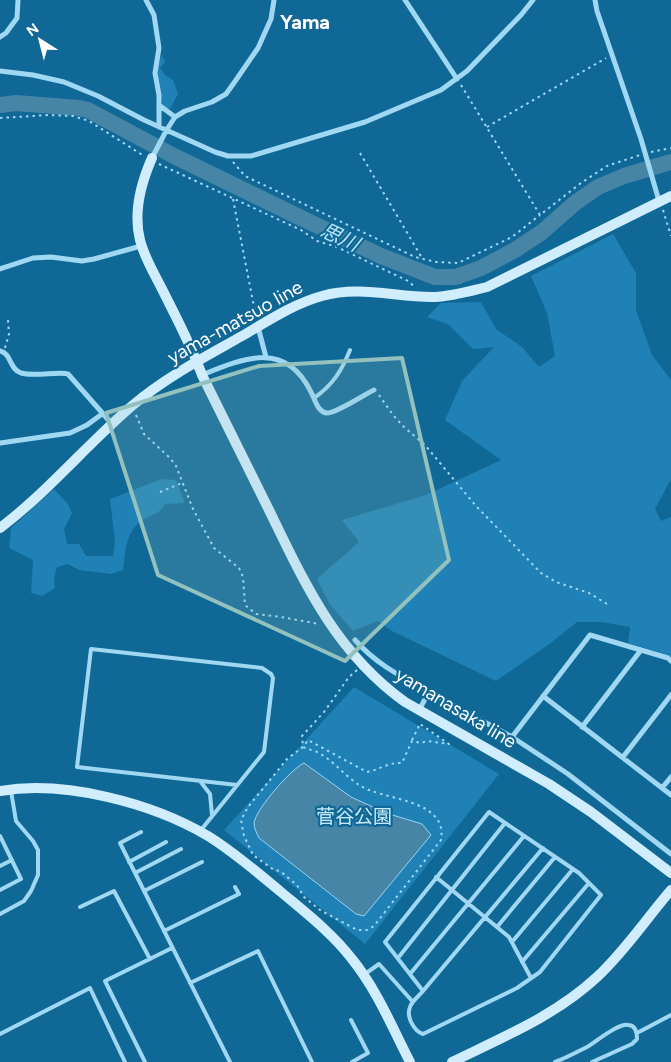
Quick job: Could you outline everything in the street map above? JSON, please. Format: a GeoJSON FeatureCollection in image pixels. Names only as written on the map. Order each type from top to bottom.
{"type":"FeatureCollection","features":[{"type":"Feature","properties":{"kind":"main road","name":"yamanasaka line"},"geometry":{"type":"LineString","coordinates":[[152,159],[144,178],[138,205],[138,223],[145,257],[194,352],[202,375],[299,571],[329,624],[360,664],[385,688],[418,710],[549,784],[591,812],[671,873]]}},
{"type":"Feature","properties":{"kind":"main road","name":"yama-matsuo line"},"geometry":{"type":"LineString","coordinates":[[0,528],[54,482],[132,406],[197,361],[297,304],[324,295],[353,291],[434,297],[460,294],[487,287],[671,196]]}},
{"type":"Feature","properties":{"kind":"main road"},"geometry":{"type":"LineString","coordinates":[[5,790],[66,789],[113,798],[182,822],[199,832],[254,870],[326,928],[353,960],[377,997],[410,1062]]}},
{"type":"Feature","properties":{"kind":"main road"},"geometry":{"type":"LineString","coordinates":[[452,1062],[544,1017],[577,994],[610,964],[671,890]]}},
{"type":"Feature","properties":{"kind":"street"},"geometry":{"type":"LineString","coordinates":[[0,37],[6,33],[17,18],[18,0]]}},
{"type":"Feature","properties":{"kind":"street"},"geometry":{"type":"LineString","coordinates":[[146,0],[154,15],[159,48],[155,73],[159,105],[159,128]]}},
{"type":"Feature","properties":{"kind":"street"},"geometry":{"type":"LineString","coordinates":[[152,159],[175,117],[185,111],[212,102],[226,94],[258,48],[271,19],[274,0]]}},
{"type":"Feature","properties":{"kind":"street"},"geometry":{"type":"LineString","coordinates":[[405,0],[457,79]]}},
{"type":"Feature","properties":{"kind":"street"},"geometry":{"type":"LineString","coordinates":[[0,71],[64,82],[98,96],[159,128],[228,156],[251,156],[365,122],[441,90],[467,71],[533,0]]}},
{"type":"Feature","properties":{"kind":"street"},"geometry":{"type":"LineString","coordinates":[[595,0],[659,202]]}},
{"type":"Feature","properties":{"kind":"street"},"geometry":{"type":"LineString","coordinates":[[159,105],[175,117]]}},
{"type":"Feature","properties":{"kind":"street"},"geometry":{"type":"LineString","coordinates":[[0,269],[33,258],[51,257],[82,261],[142,246]]}},
{"type":"Feature","properties":{"kind":"street"},"geometry":{"type":"LineString","coordinates":[[258,327],[266,357]]}},
{"type":"Feature","properties":{"kind":"street"},"geometry":{"type":"LineString","coordinates":[[2,352],[9,356],[14,368],[19,372],[50,375],[68,374],[112,424]]}},
{"type":"Feature","properties":{"kind":"street"},"geometry":{"type":"LineString","coordinates":[[202,375],[231,364],[266,357],[280,360],[302,378],[318,408],[326,412],[334,412],[374,390]]}},
{"type":"Feature","properties":{"kind":"street"},"geometry":{"type":"LineString","coordinates":[[0,443],[70,433],[88,425],[102,414]]}},
{"type":"Feature","properties":{"kind":"street"},"geometry":{"type":"LineString","coordinates":[[512,737],[590,635],[671,660]]}},
{"type":"Feature","properties":{"kind":"street"},"geometry":{"type":"LineString","coordinates":[[355,640],[366,652],[387,669],[512,737],[568,774],[671,854]]}},
{"type":"Feature","properties":{"kind":"street"},"geometry":{"type":"LineString","coordinates":[[582,727],[641,650]]}},
{"type":"Feature","properties":{"kind":"street"},"geometry":{"type":"LineString","coordinates":[[418,710],[429,692]]}},
{"type":"Feature","properties":{"kind":"street"},"geometry":{"type":"LineString","coordinates":[[623,757],[671,695]]}},
{"type":"Feature","properties":{"kind":"street"},"geometry":{"type":"LineString","coordinates":[[543,696],[671,795]]}},
{"type":"Feature","properties":{"kind":"street"},"geometry":{"type":"LineString","coordinates":[[662,788],[671,777]]}},
{"type":"Feature","properties":{"kind":"lane"},"geometry":{"type":"LineString","coordinates":[[314,398],[325,391],[337,377],[350,350]]}},
{"type":"Feature","properties":{"kind":"lane"},"geometry":{"type":"LineString","coordinates":[[199,832],[264,752],[273,678],[271,674],[262,668],[91,649],[77,766],[237,785]]}},
{"type":"Feature","properties":{"kind":"lane"},"geometry":{"type":"LineString","coordinates":[[200,781],[210,794],[212,815]]}},
{"type":"Feature","properties":{"kind":"lane"},"geometry":{"type":"LineString","coordinates":[[0,914],[24,901],[31,892],[38,875],[38,850],[16,820],[5,790]]}},
{"type":"Feature","properties":{"kind":"lane"},"geometry":{"type":"LineString","coordinates":[[423,991],[385,942],[489,812],[543,848],[573,869],[601,895],[554,956],[540,972],[517,988],[423,1034],[418,1032],[408,1015],[409,1008],[413,1002],[423,991],[486,918],[543,848]]}},
{"type":"Feature","properties":{"kind":"lane"},"geometry":{"type":"LineString","coordinates":[[398,958],[505,823]]}},
{"type":"Feature","properties":{"kind":"lane"},"geometry":{"type":"LineString","coordinates":[[142,832],[120,843],[230,1062]]}},
{"type":"Feature","properties":{"kind":"lane"},"geometry":{"type":"LineString","coordinates":[[0,836],[20,878],[0,890]]}},
{"type":"Feature","properties":{"kind":"lane"},"geometry":{"type":"LineString","coordinates":[[410,974],[524,836]]}},
{"type":"Feature","properties":{"kind":"lane"},"geometry":{"type":"LineString","coordinates":[[129,862],[166,842]]}},
{"type":"Feature","properties":{"kind":"lane"},"geometry":{"type":"LineString","coordinates":[[134,873],[181,849]]}},
{"type":"Feature","properties":{"kind":"lane"},"geometry":{"type":"LineString","coordinates":[[497,927],[555,857]]}},
{"type":"Feature","properties":{"kind":"lane"},"geometry":{"type":"LineString","coordinates":[[0,866],[12,860]]}},
{"type":"Feature","properties":{"kind":"lane"},"geometry":{"type":"LineString","coordinates":[[144,892],[202,862]]}},
{"type":"Feature","properties":{"kind":"lane"},"geometry":{"type":"LineString","coordinates":[[512,942],[573,869]]}},
{"type":"Feature","properties":{"kind":"lane"},"geometry":{"type":"LineString","coordinates":[[436,877],[509,937],[531,978]]}},
{"type":"Feature","properties":{"kind":"lane"},"geometry":{"type":"LineString","coordinates":[[522,962],[589,883]]}},
{"type":"Feature","properties":{"kind":"lane"},"geometry":{"type":"LineString","coordinates":[[164,931],[239,894],[235,887]]}},
{"type":"Feature","properties":{"kind":"lane"},"geometry":{"type":"LineString","coordinates":[[80,907],[114,891],[150,958]]}},
{"type":"Feature","properties":{"kind":"lane"},"geometry":{"type":"LineString","coordinates":[[145,1062],[105,981],[172,948]]}},
{"type":"Feature","properties":{"kind":"lane"},"geometry":{"type":"LineString","coordinates":[[190,983],[258,951],[312,1062]]}},
{"type":"Feature","properties":{"kind":"lane"},"geometry":{"type":"LineString","coordinates":[[363,975],[380,964],[413,1002]]}},
{"type":"Feature","properties":{"kind":"lane"},"geometry":{"type":"LineString","coordinates":[[0,1034],[90,988],[125,1062]]}},
{"type":"Feature","properties":{"kind":"lane"},"geometry":{"type":"LineString","coordinates":[[638,1033],[671,1015]]}},
{"type":"Feature","properties":{"kind":"lane"},"geometry":{"type":"LineString","coordinates":[[351,1020],[368,1053],[352,1062]]}},
{"type":"Feature","properties":{"kind":"lane"},"geometry":{"type":"LineString","coordinates":[[555,1062],[588,1046],[620,1026],[628,1024],[633,1026],[638,1033],[637,1039],[632,1044],[603,1060],[592,1062]]}},
{"type":"Feature","properties":{"kind":"path"},"geometry":{"type":"LineString","coordinates":[[487,127],[612,54]]}},
{"type":"Feature","properties":{"kind":"path"},"geometry":{"type":"LineString","coordinates":[[457,79],[540,215]]}},
{"type":"Feature","properties":{"kind":"path"},"geometry":{"type":"LineString","coordinates":[[0,118],[48,115],[73,116],[89,121],[152,159],[301,230],[317,241],[337,247],[408,281],[416,288],[420,296]]}},
{"type":"Feature","properties":{"kind":"path"},"geometry":{"type":"LineString","coordinates":[[228,156],[245,176],[352,228],[415,257],[436,262],[458,262],[512,237],[581,183],[607,166],[671,148]]}},
{"type":"Feature","properties":{"kind":"path"},"geometry":{"type":"LineString","coordinates":[[360,153],[423,259]]}},
{"type":"Feature","properties":{"kind":"path"},"geometry":{"type":"LineString","coordinates":[[233,198],[258,327]]}},
{"type":"Feature","properties":{"kind":"path"},"geometry":{"type":"LineString","coordinates":[[659,202],[665,214],[671,236]]}},
{"type":"Feature","properties":{"kind":"path"},"geometry":{"type":"LineString","coordinates":[[2,352],[7,344],[9,334],[8,320]]}},
{"type":"Feature","properties":{"kind":"path"},"geometry":{"type":"LineString","coordinates":[[374,390],[398,421],[425,445],[476,506],[541,573],[556,582],[589,593],[607,604]]}},
{"type":"Feature","properties":{"kind":"path"},"geometry":{"type":"LineString","coordinates":[[132,406],[144,434],[176,466],[199,522],[214,548],[240,568],[243,577],[244,605],[256,614],[329,624]]}},
{"type":"Feature","properties":{"kind":"path"},"geometry":{"type":"LineString","coordinates":[[160,492],[182,483]]}},
{"type":"Feature","properties":{"kind":"path"},"geometry":{"type":"LineString","coordinates":[[303,747],[302,736],[324,712],[349,677],[357,670]]}},
{"type":"Feature","properties":{"kind":"path"},"geometry":{"type":"LineString","coordinates":[[303,747],[318,753],[360,786],[373,792],[402,799],[417,805],[437,818],[442,832],[441,840],[374,926],[367,930],[357,930],[320,910],[304,897],[297,885],[280,871],[274,870],[252,855],[244,836],[242,820],[248,806],[286,759],[303,747],[308,740],[366,772],[374,771],[394,762],[402,763],[422,721],[418,710]]}},
{"type":"Feature","properties":{"kind":"path"},"geometry":{"type":"LineString","coordinates":[[412,741],[449,744],[420,724]]}},
{"type":"Feature","properties":{"kind":"highlighted area"},"geometry":{"type":"Polygon","coordinates":[[[402,358],[449,560],[345,661],[158,575],[106,413],[259,366],[402,358]]]}},
{"type":"Feature","properties":{"kind":"green space"},"geometry":{"type":"Polygon","coordinates":[[[162,55],[165,62],[160,68],[165,75],[173,80],[178,94],[170,109],[163,106],[157,74],[162,55]]]}},
{"type":"Feature","properties":{"kind":"green space"},"geometry":{"type":"Polygon","coordinates":[[[613,234],[636,273],[636,310],[652,355],[671,380],[671,479],[655,509],[661,521],[671,517],[671,656],[628,643],[630,627],[602,622],[577,622],[548,645],[496,681],[392,631],[378,621],[353,631],[329,603],[317,579],[359,542],[342,520],[426,495],[501,460],[445,420],[462,381],[494,347],[473,349],[448,324],[427,317],[441,303],[481,302],[496,329],[522,347],[539,367],[555,356],[547,313],[531,276],[613,234]]]}},
{"type":"Feature","properties":{"kind":"green space"},"geometry":{"type":"Polygon","coordinates":[[[162,479],[176,480],[185,503],[165,504],[159,512],[146,518],[134,528],[126,547],[123,570],[111,574],[79,570],[68,564],[57,567],[54,578],[55,588],[42,596],[31,593],[33,560],[9,548],[11,528],[54,489],[68,504],[72,513],[64,529],[67,544],[79,544],[86,556],[113,556],[115,541],[110,499],[162,479]]]}},
{"type":"Feature","properties":{"kind":"green space","name":"菅谷公園"},"geometry":{"type":"Polygon","coordinates":[[[354,687],[499,774],[365,944],[224,830],[354,687]]]}},
{"type":"Feature","properties":{"kind":"shaded area"},"geometry":{"type":"Polygon","coordinates":[[[304,763],[351,797],[386,813],[422,824],[431,835],[364,916],[356,914],[259,838],[256,831],[254,823],[256,817],[267,799],[291,773],[304,763]]]}},
{"type":"Feature","properties":{"kind":"waterway","name":"思川"},"geometry":{"type":"LineString","coordinates":[[0,105],[16,103],[88,110],[174,156],[297,216],[381,256],[435,277],[456,277],[481,268],[515,250],[542,232],[575,203],[598,187],[624,176],[671,162]]}},
{"type":"Feature","properties":{"kind":"district","name":"Yama"},"geometry":{"type":"Point","coordinates":[305,22]}}]}
